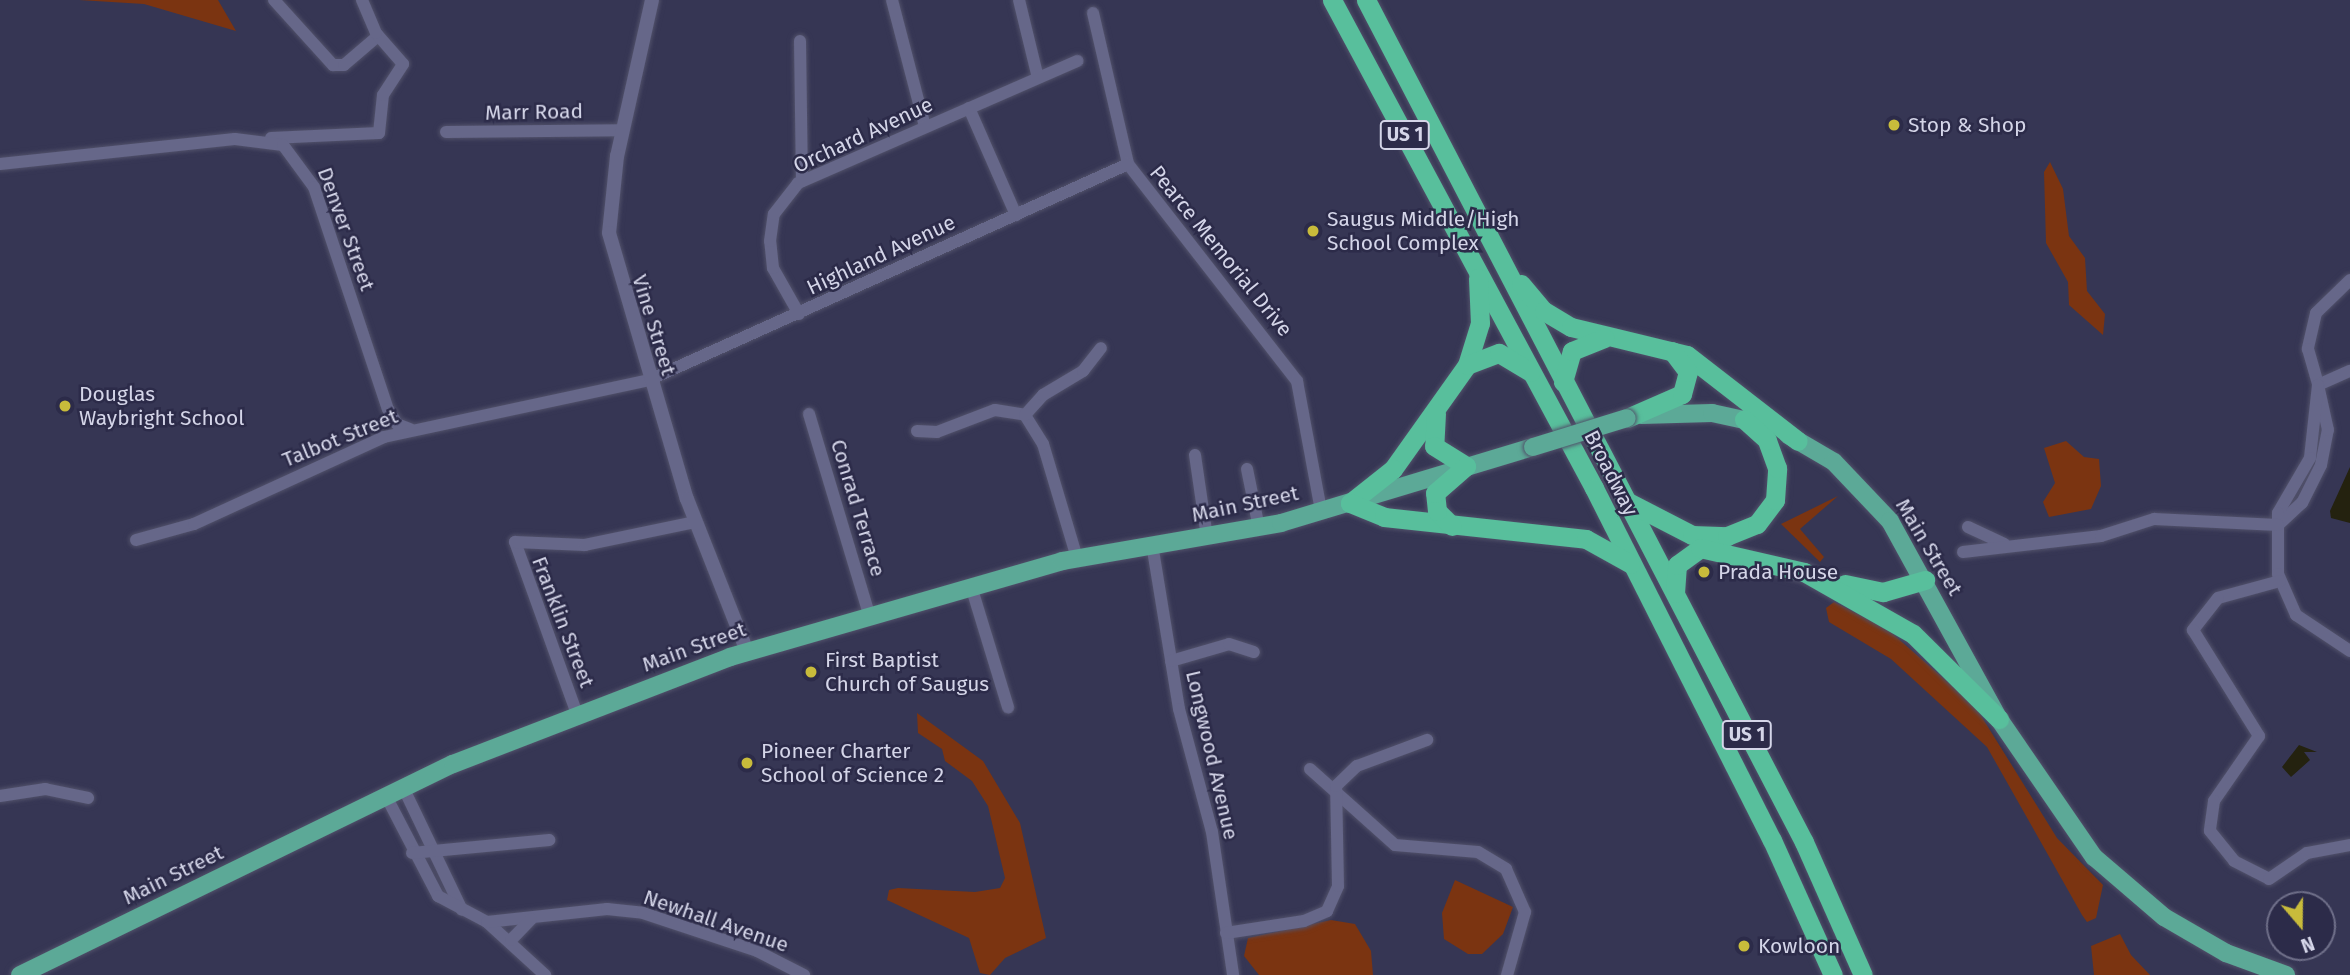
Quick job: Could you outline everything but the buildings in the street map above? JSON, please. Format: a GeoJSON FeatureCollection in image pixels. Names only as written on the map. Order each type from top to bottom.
{"type":"FeatureCollection","features":[{"type":"Feature","properties":{"kind":"highway","name":"Broadway"},"geometry":{"type":"LineString","coordinates":[[1332,0],[1601,503],[1833,975]]}},
{"type":"Feature","properties":{"kind":"highway","name":"Broadway"},"geometry":{"type":"LineString","coordinates":[[1366,0],[1494,251],[1810,854],[1863,975]]}},
{"type":"Feature","properties":{"kind":"highway"},"geometry":{"type":"LineString","coordinates":[[1494,251],[1551,317],[1607,337],[1668,349],[1692,357],[1798,441]]}},
{"type":"Feature","properties":{"kind":"highway"},"geometry":{"type":"LineString","coordinates":[[1478,269],[1480,323],[1467,365],[1393,469],[1350,503],[1384,517],[1567,536],[1603,545],[1632,564]]}},
{"type":"Feature","properties":{"kind":"highway"},"geometry":{"type":"LineString","coordinates":[[1563,382],[1572,351],[1607,337]]}},
{"type":"Feature","properties":{"kind":"highway"},"geometry":{"type":"LineString","coordinates":[[1627,418],[1685,390],[1686,365],[1668,349]]}},
{"type":"Feature","properties":{"kind":"highway"},"geometry":{"type":"LineString","coordinates":[[1467,365],[1499,353],[1532,372]]}},
{"type":"Feature","properties":{"kind":"highway"},"geometry":{"type":"LineString","coordinates":[[1436,411],[1434,446],[1466,466],[1435,493],[1437,511],[1452,526]]}},
{"type":"Feature","properties":{"kind":"highway"},"geometry":{"type":"LineString","coordinates":[[1624,498],[1660,524],[1692,535],[1727,536],[1757,524],[1775,500],[1777,468],[1767,440],[1744,419]]}},
{"type":"Feature","properties":{"kind":"highway"},"geometry":{"type":"LineString","coordinates":[[1567,536],[1592,527],[1601,503]]}},
{"type":"Feature","properties":{"kind":"highway"},"geometry":{"type":"LineString","coordinates":[[1675,594],[1677,565],[1696,548],[1877,591],[1925,580]]}},
{"type":"Feature","properties":{"kind":"highway"},"geometry":{"type":"LineString","coordinates":[[1804,572],[1913,634],[1999,719]]}},
{"type":"Feature","properties":{"kind":"main road","name":"Main Street"},"geometry":{"type":"LineString","coordinates":[[20,975],[403,788],[577,715],[747,651],[869,614],[1077,558],[1259,528],[1350,503],[1627,418],[1683,411],[1744,419],[1798,441],[1868,493],[1925,580],[1999,719],[2065,820],[2112,875],[2187,932],[2286,975]]}},
{"type":"Feature","properties":{"kind":"street"},"geometry":{"type":"LineString","coordinates":[[274,0],[333,65],[344,65],[378,36]]}},
{"type":"Feature","properties":{"kind":"street"},"geometry":{"type":"LineString","coordinates":[[253,138],[379,133],[383,95],[403,64],[378,36],[362,0]]}},
{"type":"Feature","properties":{"kind":"street","name":"Vine Street"},"geometry":{"type":"LineString","coordinates":[[652,0],[623,130],[609,233],[649,380],[695,522],[747,651]]}},
{"type":"Feature","properties":{"kind":"street"},"geometry":{"type":"LineString","coordinates":[[892,0],[925,127]]}},
{"type":"Feature","properties":{"kind":"street"},"geometry":{"type":"LineString","coordinates":[[1019,0],[1038,78]]}},
{"type":"Feature","properties":{"kind":"street","name":"Pearce Memorial Drive"},"geometry":{"type":"LineString","coordinates":[[1093,13],[1128,164],[1297,382],[1321,511]]}},
{"type":"Feature","properties":{"kind":"street"},"geometry":{"type":"LineString","coordinates":[[800,41],[802,181]]}},
{"type":"Feature","properties":{"kind":"street","name":"Orchard Avenue"},"geometry":{"type":"LineString","coordinates":[[799,314],[773,268],[769,241],[774,215],[802,181],[1077,61]]}},
{"type":"Feature","properties":{"kind":"street"},"geometry":{"type":"LineString","coordinates":[[969,108],[1016,215]]}},
{"type":"Feature","properties":{"kind":"street","name":"Marr Road"},"geometry":{"type":"LineString","coordinates":[[446,132],[623,130]]}},
{"type":"Feature","properties":{"kind":"street","name":"Denver Street"},"geometry":{"type":"LineString","coordinates":[[0,164],[253,138],[283,145],[305,168],[388,409],[397,424],[414,429]]}},
{"type":"Feature","properties":{"kind":"street","name":"Highland Avenue"},"geometry":{"type":"LineString","coordinates":[[649,380],[1128,164]]}},
{"type":"Feature","properties":{"kind":"street"},"geometry":{"type":"LineString","coordinates":[[1963,552],[2101,536],[2154,519],[2278,525],[2302,503],[2321,465],[2328,430],[2308,349],[2312,321],[2327,297],[2350,280]]}},
{"type":"Feature","properties":{"kind":"street"},"geometry":{"type":"LineString","coordinates":[[1025,415],[1043,395],[1083,371],[1101,348]]}},
{"type":"Feature","properties":{"kind":"street"},"geometry":{"type":"LineString","coordinates":[[2318,385],[2350,371]]}},
{"type":"Feature","properties":{"kind":"street","name":"Talbot Street"},"geometry":{"type":"LineString","coordinates":[[136,540],[194,524],[374,441],[414,429],[649,380]]}},
{"type":"Feature","properties":{"kind":"street"},"geometry":{"type":"LineString","coordinates":[[917,431],[937,432],[995,410],[1025,415],[1043,444],[1077,558]]}},
{"type":"Feature","properties":{"kind":"street","name":"Conrad Terrace"},"geometry":{"type":"LineString","coordinates":[[809,414],[869,614]]}},
{"type":"Feature","properties":{"kind":"street"},"geometry":{"type":"LineString","coordinates":[[1195,455],[1207,537]]}},
{"type":"Feature","properties":{"kind":"street"},"geometry":{"type":"LineString","coordinates":[[1247,468],[1259,528]]}},
{"type":"Feature","properties":{"kind":"street","name":"Franklin Street"},"geometry":{"type":"LineString","coordinates":[[577,715],[515,542],[585,545],[695,522]]}},
{"type":"Feature","properties":{"kind":"street"},"geometry":{"type":"LineString","coordinates":[[2278,525],[2280,581],[2300,620],[2350,651]]}},
{"type":"Feature","properties":{"kind":"street"},"geometry":{"type":"LineString","coordinates":[[1969,527],[2008,545]]}},
{"type":"Feature","properties":{"kind":"street","name":"Longwood Avenue"},"geometry":{"type":"LineString","coordinates":[[1152,544],[1171,661],[1210,825],[1233,975]]}},
{"type":"Feature","properties":{"kind":"street"},"geometry":{"type":"LineString","coordinates":[[2280,581],[2218,598],[2193,630],[2259,736],[2214,801],[2210,831],[2234,862],[2269,879],[2307,853],[2350,845]]}},
{"type":"Feature","properties":{"kind":"street"},"geometry":{"type":"LineString","coordinates":[[971,586],[1008,707]]}},
{"type":"Feature","properties":{"kind":"street"},"geometry":{"type":"LineString","coordinates":[[1171,661],[1229,644],[1254,652]]}},
{"type":"Feature","properties":{"kind":"street"},"geometry":{"type":"LineString","coordinates":[[1226,933],[1308,920],[1331,907],[1338,886],[1336,786],[1357,766],[1427,740]]}},
{"type":"Feature","properties":{"kind":"street"},"geometry":{"type":"LineString","coordinates":[[1310,769],[1336,786],[1395,845],[1478,852],[1511,874],[1525,916],[1507,975]]}},
{"type":"Feature","properties":{"kind":"street"},"geometry":{"type":"LineString","coordinates":[[403,788],[430,851],[462,910]]}},
{"type":"Feature","properties":{"kind":"street"},"geometry":{"type":"LineString","coordinates":[[0,796],[45,789],[88,798]]}},
{"type":"Feature","properties":{"kind":"street","name":"Newhall Avenue"},"geometry":{"type":"LineString","coordinates":[[386,796],[412,853],[438,895],[488,922],[511,940],[545,975]]}},
{"type":"Feature","properties":{"kind":"street"},"geometry":{"type":"LineString","coordinates":[[412,853],[549,840]]}},
{"type":"Feature","properties":{"kind":"street","name":"Newhall Avenue"},"geometry":{"type":"LineString","coordinates":[[488,922],[607,909],[643,912],[757,951],[804,975]]}},
{"type":"Feature","properties":{"kind":"street"},"geometry":{"type":"LineString","coordinates":[[511,940],[531,919]]}},
{"type":"Feature","properties":{"kind":"shaded area"},"geometry":{"type":"Polygon","coordinates":[[[79,0],[218,0],[236,31],[144,4],[79,0]]]}},
{"type":"Feature","properties":{"kind":"shaded area"},"geometry":{"type":"Polygon","coordinates":[[[2050,162],[2063,189],[2069,236],[2085,258],[2087,291],[2105,314],[2103,335],[2069,305],[2068,282],[2046,243],[2044,172],[2050,162]]]}},
{"type":"Feature","properties":{"kind":"shaded area"},"geometry":{"type":"Polygon","coordinates":[[[2066,441],[2084,457],[2099,459],[2101,486],[2091,509],[2049,517],[2043,502],[2055,483],[2044,448],[2066,441]]]}},
{"type":"Feature","properties":{"kind":"shaded area"},"geometry":{"type":"Polygon","coordinates":[[[2350,467],[2350,523],[2331,518],[2330,511],[2350,467]]]}},
{"type":"Feature","properties":{"kind":"shaded area"},"geometry":{"type":"Polygon","coordinates":[[[1838,496],[1800,529],[1824,557],[1820,562],[1781,524],[1838,496]]]}},
{"type":"Feature","properties":{"kind":"shaded area"},"geometry":{"type":"Polygon","coordinates":[[[1834,602],[1886,628],[1975,706],[2057,838],[2103,885],[2096,918],[2087,922],[2082,915],[1987,747],[1891,659],[1829,622],[1826,608],[1834,602]]]}},
{"type":"Feature","properties":{"kind":"shaded area"},"geometry":{"type":"Polygon","coordinates":[[[917,713],[983,761],[1020,823],[1046,938],[1005,958],[990,975],[980,973],[969,938],[887,900],[889,890],[898,888],[975,892],[1000,888],[1005,878],[988,806],[972,781],[945,761],[942,749],[918,733],[917,713]]]}},
{"type":"Feature","properties":{"kind":"shaded area"},"geometry":{"type":"Polygon","coordinates":[[[2299,745],[2317,752],[2304,752],[2310,760],[2291,777],[2282,767],[2299,745]]]}},
{"type":"Feature","properties":{"kind":"shaded area"},"geometry":{"type":"Polygon","coordinates":[[[1455,880],[1513,907],[1503,934],[1482,954],[1468,954],[1444,939],[1442,913],[1455,880]]]}},
{"type":"Feature","properties":{"kind":"shaded area"},"geometry":{"type":"Polygon","coordinates":[[[1331,920],[1355,924],[1371,951],[1373,975],[1259,975],[1244,956],[1248,938],[1331,920]]]}},
{"type":"Feature","properties":{"kind":"shaded area"},"geometry":{"type":"Polygon","coordinates":[[[2120,934],[2131,955],[2150,975],[2094,975],[2091,946],[2120,934]]]}},
{"type":"Feature","properties":{"kind":"place","name":"Stop & Shop"},"geometry":{"type":"Point","coordinates":[1894,125]}},
{"type":"Feature","properties":{"kind":"place","name":"Saugus Middle/High School Complex"},"geometry":{"type":"Point","coordinates":[1313,231]}},
{"type":"Feature","properties":{"kind":"place","name":"Douglas Waybright School"},"geometry":{"type":"Point","coordinates":[65,406]}},
{"type":"Feature","properties":{"kind":"place","name":"Prada House"},"geometry":{"type":"Point","coordinates":[1704,572]}},
{"type":"Feature","properties":{"kind":"place","name":"First Baptist Church of Saugus"},"geometry":{"type":"Point","coordinates":[811,672]}},
{"type":"Feature","properties":{"kind":"place","name":"Pioneer Charter School of Science 2"},"geometry":{"type":"Point","coordinates":[747,763]}},
{"type":"Feature","properties":{"kind":"place","name":"Kowloon"},"geometry":{"type":"Point","coordinates":[1744,946]}}]}
